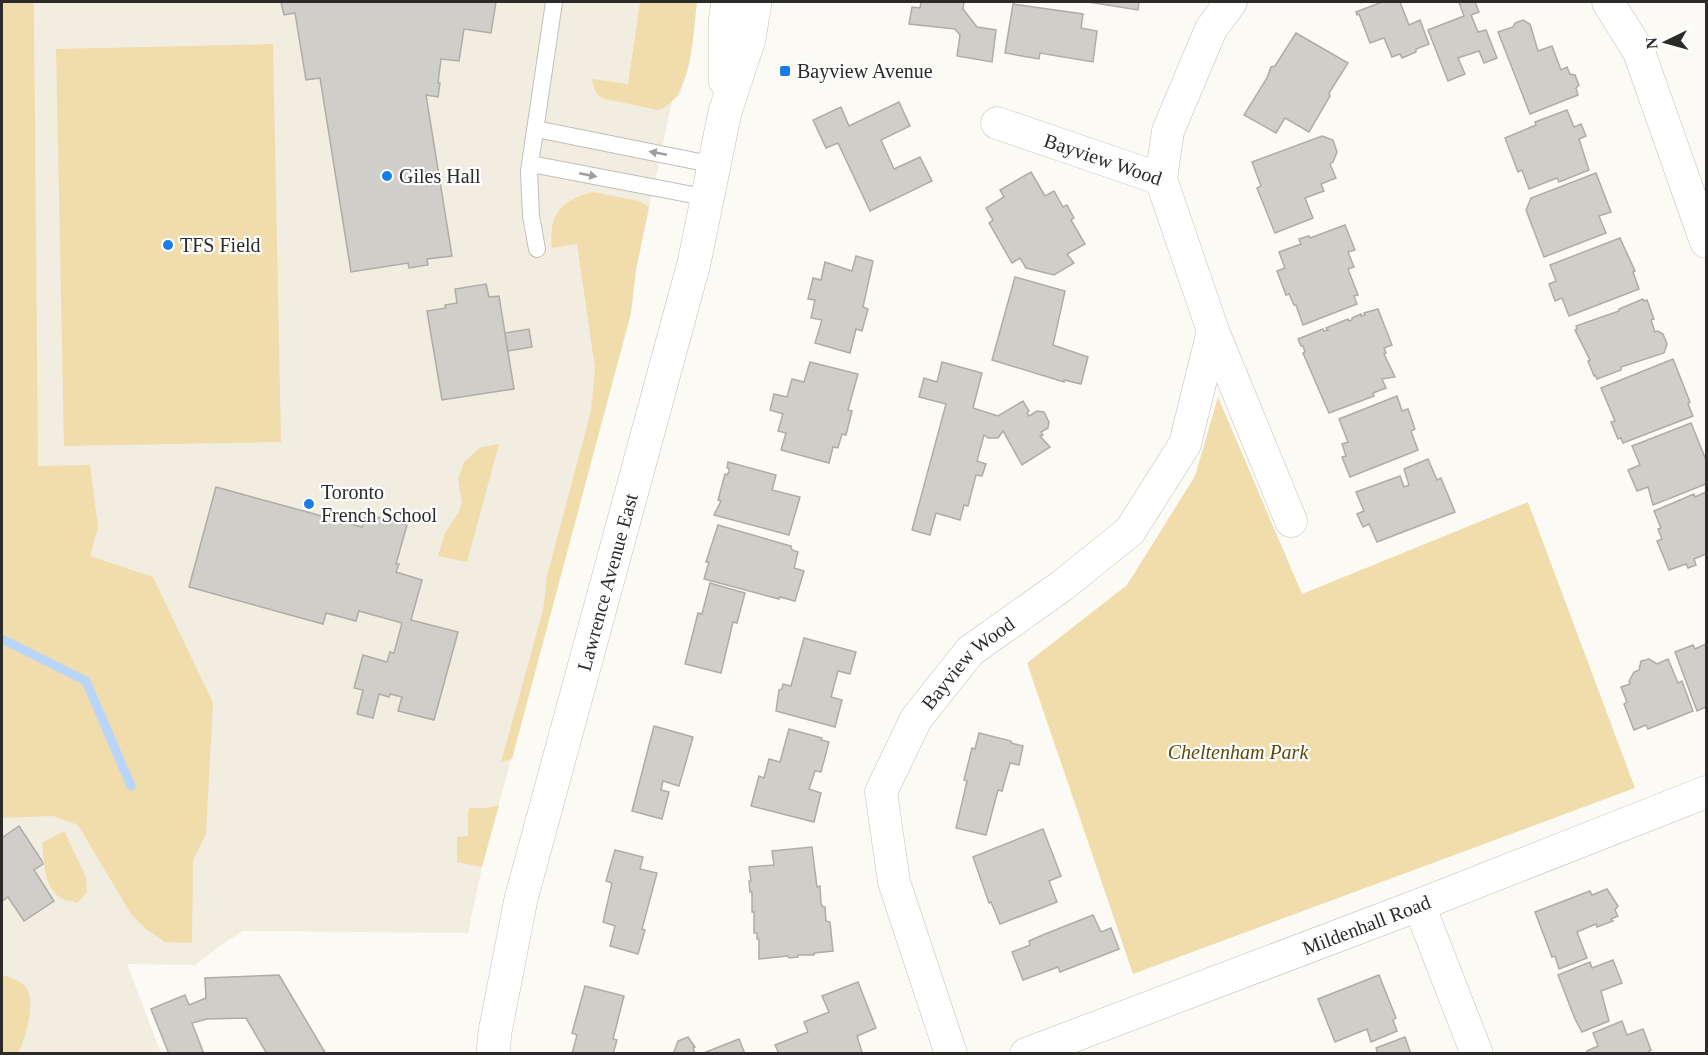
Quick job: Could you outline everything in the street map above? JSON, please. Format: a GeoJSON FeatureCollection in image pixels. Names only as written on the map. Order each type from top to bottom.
{"type":"FeatureCollection","features":[{"type":"Feature","properties":{"kind":"main road","name":"Lawrence Avenue East"},"geometry":{"type":"LineString","coordinates":[[725,111],[725,22],[728,2]]}},
{"type":"Feature","properties":{"kind":"main road","name":"Lawrence Avenue East"},"geometry":{"type":"LineString","coordinates":[[493,1053],[521,899],[691,274],[709,198],[725,111],[749,39],[755,2]]}},
{"type":"Feature","properties":{"kind":"street"},"geometry":{"type":"LineString","coordinates":[[1161,179],[1168,130],[1211,29],[1231,2]]}},
{"type":"Feature","properties":{"kind":"street"},"geometry":{"type":"LineString","coordinates":[[1608,2],[1639,52],[1704,229]]}},
{"type":"Feature","properties":{"kind":"street","name":"Bayview Wood"},"geometry":{"type":"LineString","coordinates":[[997,123],[1161,179],[1214,331],[1291,521]]}},
{"type":"Feature","properties":{"kind":"street","name":"Bayview Wood"},"geometry":{"type":"LineString","coordinates":[[951,1053],[894,882],[881,792],[916,719],[970,651],[1063,585],[1130,531],[1185,444],[1214,331]]}},
{"type":"Feature","properties":{"kind":"street","name":"Mildenhall Road"},"geometry":{"type":"LineString","coordinates":[[1026,1053],[1419,905],[1707,792]]}},
{"type":"Feature","properties":{"kind":"street"},"geometry":{"type":"LineString","coordinates":[[1419,905],[1477,1053]]}},
{"type":"Feature","properties":{"kind":"lane"},"geometry":{"type":"LineString","coordinates":[[537,249],[531,216],[531,164],[554,2]]}},
{"type":"Feature","properties":{"kind":"lane"},"geometry":{"type":"LineString","coordinates":[[536,129],[715,165]]}},
{"type":"Feature","properties":{"kind":"lane"},"geometry":{"type":"LineString","coordinates":[[531,164],[709,198]]}},
{"type":"Feature","properties":{"kind":"shaded area","name":"Toronto French School"},"geometry":{"type":"Polygon","coordinates":[[[34,2],[697,2],[689,64],[679,96],[672,101],[636,270],[631,313],[482,867],[468,933],[243,931],[195,965],[127,964],[161,1053],[2,1054],[2,575],[38,541],[34,2]]]}},
{"type":"Feature","properties":{"kind":"green space"},"geometry":{"type":"Polygon","coordinates":[[[2,2],[34,2],[38,466],[90,465],[98,527],[90,556],[153,577],[213,703],[206,834],[193,860],[192,943],[165,942],[146,929],[131,914],[78,825],[53,816],[2,818],[2,2]]]}},
{"type":"Feature","properties":{"kind":"green space"},"geometry":{"type":"Polygon","coordinates":[[[640,2],[697,2],[692,46],[685,79],[670,104],[658,110],[605,99],[599,96],[593,86],[592,79],[628,84],[640,2]]]}},
{"type":"Feature","properties":{"kind":"green space","name":"TFS Field"},"geometry":{"type":"Polygon","coordinates":[[[273,44],[281,442],[64,446],[56,49],[273,44]]]}},
{"type":"Feature","properties":{"kind":"green space"},"geometry":{"type":"Polygon","coordinates":[[[593,192],[639,201],[649,207],[636,270],[631,313],[512,759],[501,762],[543,610],[547,576],[591,411],[595,368],[577,244],[552,248],[552,226],[559,211],[565,205],[573,199],[593,192]]]}},
{"type":"Feature","properties":{"kind":"green space","name":"Cheltenham Park"},"geometry":{"type":"Polygon","coordinates":[[[1218,397],[1302,594],[1528,502],[1635,788],[1133,974],[1027,663],[1127,585],[1195,476],[1218,397]]]}},
{"type":"Feature","properties":{"kind":"green space"},"geometry":{"type":"Polygon","coordinates":[[[499,444],[467,562],[438,556],[445,533],[462,503],[458,479],[464,462],[481,447],[499,444]]]}},
{"type":"Feature","properties":{"kind":"green space"},"geometry":{"type":"Polygon","coordinates":[[[499,805],[482,867],[457,862],[457,837],[468,836],[470,808],[499,805]]]}},
{"type":"Feature","properties":{"kind":"green space"},"geometry":{"type":"Polygon","coordinates":[[[64,831],[86,877],[87,892],[77,903],[57,895],[49,882],[45,866],[42,843],[64,831]]]}},
{"type":"Feature","properties":{"kind":"green space"},"geometry":{"type":"Polygon","coordinates":[[[2,975],[22,984],[29,995],[30,1012],[24,1039],[18,1053],[2,1053],[2,975]]]}},
{"type":"Feature","properties":{"kind":"building","name":"Giles Hall"},"geometry":{"type":"Polygon","coordinates":[[[281,2],[496,2],[491,33],[464,29],[459,61],[441,59],[438,97],[426,95],[452,256],[427,259],[428,265],[409,268],[408,263],[351,272],[320,78],[306,80],[295,13],[284,15],[281,2]]]}},
{"type":"Feature","properties":{"kind":"building"},"geometry":{"type":"Polygon","coordinates":[[[921,2],[964,2],[963,9],[977,27],[996,30],[992,62],[957,56],[960,35],[955,29],[909,24],[912,7],[920,8],[921,2]]]}},
{"type":"Feature","properties":{"kind":"building"},"geometry":{"type":"Polygon","coordinates":[[[1088,2],[1139,2],[1138,10],[1088,2]]]}},
{"type":"Feature","properties":{"kind":"building"},"geometry":{"type":"Polygon","coordinates":[[[1382,2],[1400,2],[1409,25],[1420,20],[1429,44],[1402,58],[1400,54],[1392,57],[1384,38],[1370,43],[1359,14],[1357,15],[1356,12],[1382,2]]]}},
{"type":"Feature","properties":{"kind":"building"},"geometry":{"type":"Polygon","coordinates":[[[1459,2],[1475,2],[1479,12],[1471,15],[1478,32],[1486,30],[1497,58],[1484,63],[1479,51],[1458,58],[1465,74],[1448,81],[1428,30],[1464,16],[1459,2]]]}},
{"type":"Feature","properties":{"kind":"building"},"geometry":{"type":"Polygon","coordinates":[[[1013,4],[1083,14],[1081,28],[1097,31],[1093,62],[1040,53],[1039,59],[1005,53],[1013,4]]]}},
{"type":"Feature","properties":{"kind":"building"},"geometry":{"type":"Polygon","coordinates":[[[1523,20],[1530,24],[1538,51],[1552,46],[1561,70],[1567,67],[1570,74],[1575,75],[1579,85],[1576,88],[1578,95],[1530,114],[1498,32],[1513,27],[1515,23],[1523,20]]]}},
{"type":"Feature","properties":{"kind":"building"},"geometry":{"type":"Polygon","coordinates":[[[1296,33],[1348,63],[1309,132],[1285,118],[1276,133],[1244,115],[1267,78],[1271,67],[1275,66],[1296,33]]]}},
{"type":"Feature","properties":{"kind":"building"},"geometry":{"type":"Polygon","coordinates":[[[899,102],[910,126],[881,140],[894,169],[920,157],[932,181],[870,211],[838,143],[826,148],[813,120],[841,107],[849,126],[899,102]]]}},
{"type":"Feature","properties":{"kind":"building"},"geometry":{"type":"Polygon","coordinates":[[[1567,110],[1574,127],[1581,124],[1586,136],[1579,139],[1589,170],[1559,182],[1557,178],[1529,189],[1522,170],[1518,172],[1505,138],[1536,125],[1535,122],[1567,110]]]}},
{"type":"Feature","properties":{"kind":"building"},"geometry":{"type":"Polygon","coordinates":[[[1322,136],[1333,140],[1337,152],[1330,164],[1336,178],[1321,184],[1324,191],[1305,198],[1313,218],[1275,233],[1257,188],[1261,186],[1252,162],[1322,136]]]}},
{"type":"Feature","properties":{"kind":"building"},"geometry":{"type":"Polygon","coordinates":[[[1031,172],[1045,196],[1054,191],[1063,207],[1067,205],[1074,218],[1071,220],[1085,244],[1067,254],[1074,263],[1054,275],[1026,268],[1020,258],[1012,263],[989,223],[993,220],[986,208],[1004,197],[1000,190],[1031,172]]]}},
{"type":"Feature","properties":{"kind":"building"},"geometry":{"type":"Polygon","coordinates":[[[1596,173],[1611,212],[1599,216],[1606,233],[1544,257],[1526,210],[1531,198],[1596,173]]]}},
{"type":"Feature","properties":{"kind":"building"},"geometry":{"type":"Polygon","coordinates":[[[1345,225],[1355,250],[1348,252],[1354,267],[1348,269],[1358,295],[1354,296],[1357,304],[1303,325],[1296,305],[1289,294],[1286,295],[1277,271],[1285,268],[1279,252],[1301,244],[1299,239],[1309,236],[1310,238],[1345,225]]]}},
{"type":"Feature","properties":{"kind":"building"},"geometry":{"type":"Polygon","coordinates":[[[1620,238],[1635,271],[1633,272],[1639,289],[1569,316],[1562,298],[1555,301],[1549,284],[1556,281],[1550,265],[1620,238]]]}},
{"type":"Feature","properties":{"kind":"building"},"geometry":{"type":"Polygon","coordinates":[[[856,256],[873,261],[863,307],[868,309],[862,331],[856,329],[850,353],[815,343],[822,320],[811,318],[815,300],[808,299],[813,278],[821,280],[825,262],[852,271],[856,256]]]}},
{"type":"Feature","properties":{"kind":"building"},"geometry":{"type":"Polygon","coordinates":[[[1015,277],[1065,291],[1053,345],[1088,357],[1081,384],[1064,380],[1064,382],[992,360],[1015,277]]]}},
{"type":"Feature","properties":{"kind":"building"},"geometry":{"type":"Polygon","coordinates":[[[486,284],[489,297],[499,296],[514,389],[442,400],[427,311],[446,308],[445,305],[457,303],[455,289],[486,284]]]}},
{"type":"Feature","properties":{"kind":"building"},"geometry":{"type":"Polygon","coordinates":[[[1643,299],[1647,300],[1654,319],[1651,320],[1655,332],[1663,334],[1667,344],[1664,353],[1621,367],[1621,370],[1597,379],[1575,330],[1576,326],[1619,311],[1643,299]]]}},
{"type":"Feature","properties":{"kind":"building"},"geometry":{"type":"Polygon","coordinates":[[[1378,309],[1392,345],[1384,348],[1386,353],[1384,354],[1395,377],[1382,379],[1386,388],[1373,393],[1374,396],[1329,413],[1303,353],[1305,352],[1303,346],[1298,339],[1323,329],[1328,330],[1326,328],[1378,309]]]}},
{"type":"Feature","properties":{"kind":"building"},"geometry":{"type":"Polygon","coordinates":[[[529,329],[532,347],[508,351],[505,333],[529,329]]]}},
{"type":"Feature","properties":{"kind":"building"},"geometry":{"type":"Polygon","coordinates":[[[1673,359],[1690,402],[1688,404],[1693,416],[1623,443],[1621,438],[1618,439],[1611,422],[1615,421],[1601,388],[1673,359]]]}},
{"type":"Feature","properties":{"kind":"building"},"geometry":{"type":"Polygon","coordinates":[[[810,362],[858,374],[848,410],[852,411],[846,435],[842,434],[838,448],[833,447],[829,463],[781,450],[786,433],[778,431],[783,414],[770,410],[774,394],[787,397],[792,379],[804,382],[810,362]]]}},
{"type":"Feature","properties":{"kind":"building"},"geometry":{"type":"Polygon","coordinates":[[[942,362],[982,373],[973,408],[998,416],[1023,401],[1029,411],[1027,413],[1029,416],[1037,411],[1044,412],[1049,422],[1048,428],[1041,432],[1043,435],[1040,436],[1050,447],[1022,465],[1003,431],[998,438],[988,438],[984,435],[977,461],[986,464],[982,476],[976,475],[968,506],[964,505],[960,520],[936,513],[930,535],[912,530],[946,404],[919,397],[924,378],[937,382],[942,362]]]}},
{"type":"Feature","properties":{"kind":"building"},"geometry":{"type":"Polygon","coordinates":[[[1397,396],[1402,411],[1408,409],[1415,429],[1411,431],[1418,450],[1350,477],[1342,457],[1346,456],[1342,444],[1348,442],[1339,419],[1397,396]]]}},
{"type":"Feature","properties":{"kind":"building"},"geometry":{"type":"Polygon","coordinates":[[[1691,423],[1706,460],[1706,484],[1653,505],[1648,487],[1637,491],[1628,470],[1640,465],[1632,446],[1691,423]]]}},
{"type":"Feature","properties":{"kind":"building"},"geometry":{"type":"Polygon","coordinates":[[[1428,459],[1437,480],[1441,478],[1455,512],[1377,542],[1369,524],[1363,527],[1357,514],[1364,511],[1356,492],[1400,476],[1404,487],[1409,485],[1404,469],[1428,459]]]}},
{"type":"Feature","properties":{"kind":"building"},"geometry":{"type":"Polygon","coordinates":[[[728,462],[776,475],[772,490],[800,497],[789,535],[714,515],[721,501],[718,500],[725,474],[729,472],[728,462]]]}},
{"type":"Feature","properties":{"kind":"building","name":"Toronto French School"},"geometry":{"type":"Polygon","coordinates":[[[216,487],[362,527],[366,514],[407,525],[396,564],[399,564],[396,572],[422,580],[411,620],[458,632],[434,720],[398,711],[402,697],[390,694],[389,697],[379,694],[373,718],[357,714],[363,690],[354,688],[363,655],[387,662],[390,652],[394,653],[402,623],[359,611],[356,621],[326,613],[323,624],[189,587],[216,487]]]}},
{"type":"Feature","properties":{"kind":"building"},"geometry":{"type":"Polygon","coordinates":[[[1706,492],[1706,554],[1694,559],[1696,565],[1688,568],[1686,564],[1669,570],[1657,541],[1662,539],[1658,529],[1661,528],[1654,511],[1694,494],[1695,497],[1706,492]]]}},
{"type":"Feature","properties":{"kind":"building"},"geometry":{"type":"Polygon","coordinates":[[[718,525],[791,546],[792,550],[798,552],[794,568],[804,571],[795,601],[780,597],[779,599],[704,579],[709,562],[706,562],[718,525]]]}},
{"type":"Feature","properties":{"kind":"building"},"geometry":{"type":"Polygon","coordinates":[[[710,583],[745,593],[737,623],[733,622],[721,673],[685,664],[698,613],[702,614],[710,583]]]}},
{"type":"Feature","properties":{"kind":"building"},"geometry":{"type":"Polygon","coordinates":[[[804,638],[856,652],[850,674],[838,671],[831,697],[842,700],[835,727],[776,711],[779,690],[782,689],[783,684],[791,686],[804,638]]]}},
{"type":"Feature","properties":{"kind":"building"},"geometry":{"type":"Polygon","coordinates":[[[1706,644],[1706,707],[1697,711],[1675,652],[1693,645],[1695,649],[1706,644]]]}},
{"type":"Feature","properties":{"kind":"building"},"geometry":{"type":"Polygon","coordinates":[[[1649,659],[1657,664],[1668,659],[1678,683],[1682,681],[1693,711],[1648,729],[1646,725],[1634,730],[1624,704],[1627,702],[1621,687],[1630,684],[1629,681],[1634,672],[1639,670],[1641,661],[1649,659]]]}},
{"type":"Feature","properties":{"kind":"building"},"geometry":{"type":"Polygon","coordinates":[[[654,726],[693,737],[679,786],[663,781],[661,790],[669,792],[662,819],[632,811],[654,726]]]}},
{"type":"Feature","properties":{"kind":"building"},"geometry":{"type":"Polygon","coordinates":[[[789,729],[829,742],[821,772],[815,771],[809,789],[821,793],[814,822],[751,806],[759,776],[764,778],[769,759],[780,762],[789,729]]]}},
{"type":"Feature","properties":{"kind":"building"},"geometry":{"type":"Polygon","coordinates":[[[979,733],[1023,746],[1019,765],[1010,763],[1002,791],[998,790],[986,835],[956,828],[967,781],[964,780],[972,748],[975,749],[979,733]]]}},
{"type":"Feature","properties":{"kind":"building"},"geometry":{"type":"Polygon","coordinates":[[[19,826],[42,861],[43,864],[34,870],[54,901],[24,921],[8,897],[2,901],[2,838],[19,826]]]}},
{"type":"Feature","properties":{"kind":"building"},"geometry":{"type":"Polygon","coordinates":[[[1043,829],[1061,876],[1049,881],[1057,902],[1000,924],[991,902],[989,903],[973,857],[1043,829]]]}},
{"type":"Feature","properties":{"kind":"building"},"geometry":{"type":"Polygon","coordinates":[[[812,847],[817,887],[820,886],[821,904],[825,907],[826,921],[830,922],[833,951],[789,958],[788,956],[759,959],[759,939],[757,939],[757,933],[754,933],[749,867],[774,865],[772,851],[812,847]]]}},
{"type":"Feature","properties":{"kind":"building"},"geometry":{"type":"Polygon","coordinates":[[[615,850],[643,857],[640,869],[657,873],[642,929],[645,930],[638,954],[610,946],[615,926],[603,922],[612,883],[606,881],[615,850]]]}},
{"type":"Feature","properties":{"kind":"building"},"geometry":{"type":"Polygon","coordinates":[[[1607,889],[1618,906],[1615,910],[1618,916],[1611,919],[1613,921],[1597,927],[1596,924],[1577,932],[1587,958],[1559,969],[1535,912],[1590,891],[1592,895],[1607,889]]]}},
{"type":"Feature","properties":{"kind":"building"},"geometry":{"type":"Polygon","coordinates":[[[1093,915],[1101,932],[1111,928],[1119,949],[1060,972],[1058,967],[1023,980],[1012,952],[1030,945],[1029,941],[1093,915]]]}},
{"type":"Feature","properties":{"kind":"building"},"geometry":{"type":"Polygon","coordinates":[[[1613,960],[1622,983],[1601,991],[1609,1021],[1582,1032],[1558,975],[1590,962],[1592,968],[1613,960]]]}},
{"type":"Feature","properties":{"kind":"building"},"geometry":{"type":"Polygon","coordinates":[[[279,975],[326,1054],[267,1054],[246,1018],[207,1019],[192,1023],[204,1054],[169,1054],[151,1009],[185,995],[189,1005],[206,998],[205,978],[279,975]]]}},
{"type":"Feature","properties":{"kind":"building"},"geometry":{"type":"Polygon","coordinates":[[[1379,975],[1396,1018],[1393,1020],[1397,1031],[1371,1042],[1367,1029],[1335,1042],[1318,999],[1379,975]]]}},
{"type":"Feature","properties":{"kind":"building"},"geometry":{"type":"Polygon","coordinates":[[[858,982],[876,1028],[857,1036],[862,1052],[858,1054],[779,1054],[775,1045],[808,1032],[804,1022],[829,1012],[822,996],[858,982]]]}},
{"type":"Feature","properties":{"kind":"building"},"geometry":{"type":"Polygon","coordinates":[[[585,986],[624,996],[613,1039],[617,1040],[613,1054],[572,1054],[577,1035],[572,1033],[585,986]]]}},
{"type":"Feature","properties":{"kind":"building"},"geometry":{"type":"Polygon","coordinates":[[[1622,1021],[1627,1035],[1643,1029],[1651,1050],[1650,1054],[1588,1054],[1587,1051],[1598,1046],[1593,1033],[1622,1021]]]}},
{"type":"Feature","properties":{"kind":"building"},"geometry":{"type":"Polygon","coordinates":[[[688,1037],[695,1047],[693,1047],[695,1054],[671,1054],[678,1041],[688,1037]]]}},
{"type":"Feature","properties":{"kind":"building"},"geometry":{"type":"Polygon","coordinates":[[[1405,1037],[1411,1054],[1378,1054],[1376,1048],[1405,1037]]]}},
{"type":"Feature","properties":{"kind":"building"},"geometry":{"type":"Polygon","coordinates":[[[739,1039],[745,1054],[701,1054],[739,1039]]]}},
{"type":"Feature","properties":{"kind":"waterway"},"geometry":{"type":"LineString","coordinates":[[2,639],[86,681],[131,786]]}},
{"type":"Feature","properties":{"kind":"place","name":"Bayview Avenue"},"geometry":{"type":"Point","coordinates":[785,71]}},
{"type":"Feature","properties":{"kind":"place","name":"Giles Hall"},"geometry":{"type":"Point","coordinates":[387,176]}},
{"type":"Feature","properties":{"kind":"place","name":"TFS Field"},"geometry":{"type":"Point","coordinates":[168,245]}},
{"type":"Feature","properties":{"kind":"place","name":"Toronto French School"},"geometry":{"type":"Point","coordinates":[309,504]}}]}
